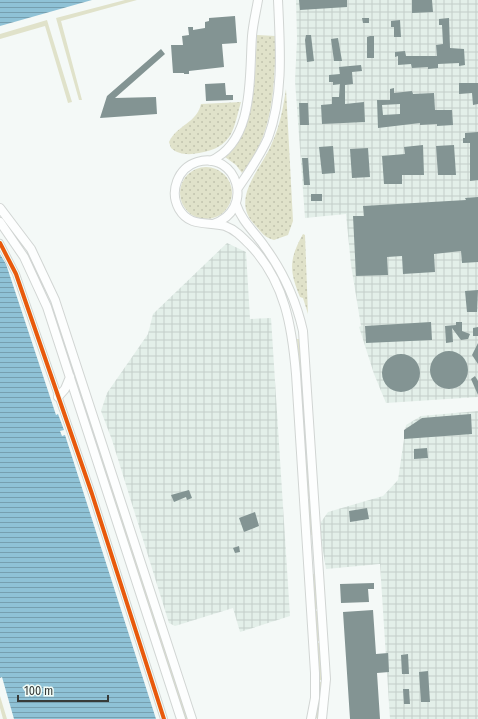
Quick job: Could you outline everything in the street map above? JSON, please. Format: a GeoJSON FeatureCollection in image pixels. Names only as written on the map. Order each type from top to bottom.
{"type":"FeatureCollection","features":[{"type":"Feature","properties":{"kind":"main road"},"geometry":{"type":"LineString","coordinates":[[258,0],[252,36],[249,95],[245,115],[231,145],[220,156],[210,161],[196,163],[185,169],[178,180],[175,194],[179,209],[189,219],[198,224],[224,226],[239,234],[259,256],[290,303],[297,333],[301,334],[303,331]]}},
{"type":"Feature","properties":{"kind":"main road"},"geometry":{"type":"LineString","coordinates":[[238,188],[264,146],[274,118],[279,80],[278,0]]}},
{"type":"Feature","properties":{"kind":"main road"},"geometry":{"type":"LineString","coordinates":[[210,161],[220,164],[229,170],[235,178],[238,188],[236,204],[227,217],[213,224]]}},
{"type":"Feature","properties":{"kind":"main road"},"geometry":{"type":"LineString","coordinates":[[236,204],[245,223],[264,244],[286,279],[294,299],[303,331],[326,679],[322,719]]}},
{"type":"Feature","properties":{"kind":"main road"},"geometry":{"type":"LineString","coordinates":[[0,208],[25,240],[41,268],[55,300],[192,719]]}},
{"type":"Feature","properties":{"kind":"main road"},"geometry":{"type":"LineString","coordinates":[[0,222],[27,263],[47,307],[181,719]]}},
{"type":"Feature","properties":{"kind":"main road"},"geometry":{"type":"LineString","coordinates":[[274,278],[283,297],[289,318],[295,356],[315,672],[315,698],[311,719]]}},
{"type":"Feature","properties":{"kind":"main road"},"geometry":{"type":"LineString","coordinates":[[47,307],[55,320],[62,337],[65,340],[68,340]]}},
{"type":"Feature","properties":{"kind":"main road"},"geometry":{"type":"LineString","coordinates":[[58,397],[65,389],[70,377]]}},
{"type":"Feature","properties":{"kind":"street"},"geometry":{"type":"LineString","coordinates":[[0,243],[16,274],[92,494],[164,719]]}},
{"type":"Feature","properties":{"kind":"shaded area"},"geometry":{"type":"Polygon","coordinates":[[[296,0],[478,0],[478,397],[386,403],[374,374],[359,327],[361,326],[351,265],[346,214],[305,218],[295,81],[297,39],[296,0]]]}},
{"type":"Feature","properties":{"kind":"shaded area"},"geometry":{"type":"Polygon","coordinates":[[[227,243],[246,252],[250,319],[271,318],[290,616],[240,632],[233,608],[175,626],[169,623],[112,440],[101,411],[107,393],[148,334],[153,314],[227,243]]]}},
{"type":"Feature","properties":{"kind":"shaded area"},"geometry":{"type":"Polygon","coordinates":[[[478,411],[478,719],[390,719],[380,564],[326,569],[320,533],[321,522],[328,512],[383,496],[398,480],[406,425],[421,416],[478,411]]]}},
{"type":"Feature","properties":{"kind":"green space"},"geometry":{"type":"Polygon","coordinates":[[[125,0],[137,0],[61,21],[82,100],[79,100],[56,18],[125,0]]]}},
{"type":"Feature","properties":{"kind":"green space"},"geometry":{"type":"Polygon","coordinates":[[[47,20],[72,102],[68,103],[45,26],[0,39],[0,34],[47,20]]]}},
{"type":"Feature","properties":{"kind":"green space"},"geometry":{"type":"Polygon","coordinates":[[[257,35],[276,36],[273,91],[267,125],[261,142],[253,158],[242,173],[236,165],[225,157],[236,145],[244,131],[249,116],[254,84],[257,35]]]}},
{"type":"Feature","properties":{"kind":"green space"},"geometry":{"type":"Polygon","coordinates":[[[286,89],[293,221],[288,235],[274,240],[266,236],[255,225],[248,215],[245,204],[246,194],[250,184],[275,137],[286,89]]]}},
{"type":"Feature","properties":{"kind":"green space"},"geometry":{"type":"Polygon","coordinates":[[[241,102],[230,135],[226,141],[219,146],[211,150],[192,154],[184,154],[171,148],[169,142],[173,136],[195,116],[201,104],[241,102]]]}},
{"type":"Feature","properties":{"kind":"green space"},"geometry":{"type":"Polygon","coordinates":[[[201,167],[211,167],[225,174],[232,188],[232,198],[225,212],[211,219],[201,219],[191,215],[184,208],[180,198],[180,188],[184,178],[191,171],[201,167]]]}},
{"type":"Feature","properties":{"kind":"green space"},"geometry":{"type":"Polygon","coordinates":[[[303,234],[305,235],[308,314],[303,298],[300,297],[296,288],[292,272],[295,251],[303,234]]]}},
{"type":"Feature","properties":{"kind":"green space"},"geometry":{"type":"Polygon","coordinates":[[[297,339],[300,339],[302,367],[299,367],[297,339]]]}},
{"type":"Feature","properties":{"kind":"green space"},"geometry":{"type":"Polygon","coordinates":[[[67,348],[188,719],[185,719],[64,349],[67,348]]]}},
{"type":"Feature","properties":{"kind":"green space"},"geometry":{"type":"Polygon","coordinates":[[[299,369],[302,369],[305,412],[302,412],[299,369]]]}},
{"type":"Feature","properties":{"kind":"green space"},"geometry":{"type":"Polygon","coordinates":[[[302,414],[305,414],[308,455],[305,455],[302,414]]]}},
{"type":"Feature","properties":{"kind":"green space"},"geometry":{"type":"Polygon","coordinates":[[[305,457],[308,457],[310,496],[307,497],[305,457]]]}},
{"type":"Feature","properties":{"kind":"green space"},"geometry":{"type":"Polygon","coordinates":[[[307,499],[311,499],[313,535],[309,535],[307,499]]]}},
{"type":"Feature","properties":{"kind":"green space"},"geometry":{"type":"Polygon","coordinates":[[[312,574],[315,574],[318,609],[314,609],[312,574]]]}},
{"type":"Feature","properties":{"kind":"green space"},"geometry":{"type":"Polygon","coordinates":[[[314,611],[318,611],[320,641],[316,641],[314,611]]]}},
{"type":"Feature","properties":{"kind":"green space"},"geometry":{"type":"Polygon","coordinates":[[[316,643],[320,643],[322,680],[318,680],[316,643]]]}},
{"type":"Feature","properties":{"kind":"green space"},"geometry":{"type":"Polygon","coordinates":[[[319,682],[322,682],[319,719],[316,718],[319,682]]]}},
{"type":"Feature","properties":{"kind":"green space"},"geometry":{"type":"Polygon","coordinates":[[[0,696],[7,719],[3,719],[0,708],[0,696]]]}},
{"type":"Feature","properties":{"kind":"water"},"geometry":{"type":"Polygon","coordinates":[[[0,0],[92,0],[0,26],[0,0]]]}},
{"type":"Feature","properties":{"kind":"water"},"geometry":{"type":"Polygon","coordinates":[[[0,254],[6,264],[56,415],[58,414],[64,430],[60,431],[62,436],[65,435],[156,719],[14,719],[2,677],[0,678],[0,254]]]}},
{"type":"Feature","properties":{"kind":"building"},"geometry":{"type":"Polygon","coordinates":[[[299,0],[347,0],[347,7],[300,10],[299,0]]]}},
{"type":"Feature","properties":{"kind":"building"},"geometry":{"type":"Polygon","coordinates":[[[412,0],[432,0],[433,12],[412,13],[412,0]]]}},
{"type":"Feature","properties":{"kind":"building"},"geometry":{"type":"Polygon","coordinates":[[[235,16],[237,43],[222,44],[224,67],[189,71],[189,74],[173,73],[171,45],[183,45],[182,36],[189,35],[188,27],[193,27],[193,30],[205,28],[205,22],[209,21],[209,18],[235,16]]]}},
{"type":"Feature","properties":{"kind":"building"},"geometry":{"type":"Polygon","coordinates":[[[362,18],[369,18],[369,23],[363,23],[362,18]]]}},
{"type":"Feature","properties":{"kind":"building"},"geometry":{"type":"Polygon","coordinates":[[[449,18],[450,48],[464,49],[465,65],[459,66],[459,63],[438,64],[438,68],[428,69],[428,67],[412,68],[411,64],[398,65],[398,56],[395,57],[395,52],[405,51],[406,56],[437,56],[436,45],[443,44],[442,25],[439,25],[439,19],[449,18]]]}},
{"type":"Feature","properties":{"kind":"building"},"geometry":{"type":"Polygon","coordinates":[[[400,20],[401,37],[394,37],[394,27],[391,27],[391,21],[400,20]]]}},
{"type":"Feature","properties":{"kind":"building"},"geometry":{"type":"Polygon","coordinates":[[[306,35],[311,35],[314,61],[307,62],[306,35]]]}},
{"type":"Feature","properties":{"kind":"building"},"geometry":{"type":"Polygon","coordinates":[[[374,36],[374,58],[367,58],[367,37],[374,36]]]}},
{"type":"Feature","properties":{"kind":"building"},"geometry":{"type":"Polygon","coordinates":[[[338,38],[342,61],[334,61],[331,39],[338,38]]]}},
{"type":"Feature","properties":{"kind":"building"},"geometry":{"type":"Polygon","coordinates":[[[161,49],[165,54],[115,98],[156,97],[157,114],[100,118],[107,96],[161,49]]]}},
{"type":"Feature","properties":{"kind":"building"},"geometry":{"type":"Polygon","coordinates":[[[361,65],[362,71],[352,72],[353,84],[345,85],[345,104],[364,102],[365,122],[322,124],[321,105],[332,104],[332,97],[339,97],[340,84],[333,85],[333,82],[329,82],[329,75],[340,74],[339,67],[361,65]]]}},
{"type":"Feature","properties":{"kind":"building"},"geometry":{"type":"Polygon","coordinates":[[[225,83],[226,95],[233,95],[233,100],[206,101],[205,84],[225,83]]]}},
{"type":"Feature","properties":{"kind":"building"},"geometry":{"type":"Polygon","coordinates":[[[459,83],[478,83],[478,104],[473,105],[472,93],[459,94],[459,83]]]}},
{"type":"Feature","properties":{"kind":"building"},"geometry":{"type":"Polygon","coordinates":[[[394,88],[394,93],[412,91],[413,94],[434,93],[435,110],[452,110],[453,125],[420,125],[420,123],[378,128],[377,100],[390,100],[390,89],[394,88]],[[400,104],[382,105],[383,115],[400,114],[400,104]]]}},
{"type":"Feature","properties":{"kind":"building"},"geometry":{"type":"Polygon","coordinates":[[[299,103],[308,103],[309,125],[300,125],[299,103]]]}},
{"type":"Feature","properties":{"kind":"building"},"geometry":{"type":"Polygon","coordinates":[[[478,132],[478,180],[470,181],[470,143],[463,143],[463,138],[465,138],[465,133],[478,132]]]}},
{"type":"Feature","properties":{"kind":"building"},"geometry":{"type":"Polygon","coordinates":[[[423,145],[424,175],[402,175],[402,184],[384,184],[382,156],[405,154],[404,147],[423,145]]]}},
{"type":"Feature","properties":{"kind":"building"},"geometry":{"type":"Polygon","coordinates":[[[454,145],[456,175],[438,175],[436,146],[454,145]]]}},
{"type":"Feature","properties":{"kind":"building"},"geometry":{"type":"Polygon","coordinates":[[[333,146],[335,173],[322,174],[319,147],[333,146]]]}},
{"type":"Feature","properties":{"kind":"building"},"geometry":{"type":"Polygon","coordinates":[[[368,148],[370,177],[352,178],[350,149],[368,148]]]}},
{"type":"Feature","properties":{"kind":"building"},"geometry":{"type":"Polygon","coordinates":[[[302,158],[308,158],[310,185],[304,185],[302,158]]]}},
{"type":"Feature","properties":{"kind":"building"},"geometry":{"type":"Polygon","coordinates":[[[311,194],[322,194],[322,201],[311,201],[311,194]]]}},
{"type":"Feature","properties":{"kind":"building"},"geometry":{"type":"Polygon","coordinates":[[[478,197],[478,262],[462,263],[461,251],[434,254],[435,272],[403,274],[402,256],[387,257],[388,275],[356,276],[353,216],[364,216],[363,206],[466,200],[465,198],[478,197]]]}},
{"type":"Feature","properties":{"kind":"building"},"geometry":{"type":"Polygon","coordinates":[[[478,290],[477,312],[467,312],[465,291],[478,290]]]}},
{"type":"Feature","properties":{"kind":"building"},"geometry":{"type":"Polygon","coordinates":[[[431,322],[432,340],[366,343],[365,326],[431,322]]]}},
{"type":"Feature","properties":{"kind":"building"},"geometry":{"type":"Polygon","coordinates":[[[456,322],[462,322],[462,331],[470,334],[468,339],[461,340],[452,328],[453,342],[446,343],[445,326],[456,325],[456,322]]]}},
{"type":"Feature","properties":{"kind":"building"},"geometry":{"type":"Polygon","coordinates":[[[478,327],[478,336],[473,336],[473,328],[478,327]]]}},
{"type":"Feature","properties":{"kind":"building"},"geometry":{"type":"Polygon","coordinates":[[[478,343],[478,364],[472,355],[478,343]]]}},
{"type":"Feature","properties":{"kind":"building"},"geometry":{"type":"Polygon","coordinates":[[[445,351],[453,351],[463,356],[467,363],[467,377],[463,384],[453,389],[445,389],[435,384],[433,381],[430,374],[430,366],[435,356],[438,354],[445,351]]]}},
{"type":"Feature","properties":{"kind":"building"},"geometry":{"type":"Polygon","coordinates":[[[397,354],[405,354],[412,357],[417,362],[420,373],[417,384],[412,389],[405,392],[397,392],[390,389],[385,384],[382,377],[382,369],[385,362],[390,357],[397,354]]]}},
{"type":"Feature","properties":{"kind":"building"},"geometry":{"type":"Polygon","coordinates":[[[475,376],[478,381],[478,395],[471,379],[475,376]]]}},
{"type":"Feature","properties":{"kind":"building"},"geometry":{"type":"Polygon","coordinates":[[[471,414],[472,434],[404,439],[404,430],[422,418],[471,414]]]}},
{"type":"Feature","properties":{"kind":"building"},"geometry":{"type":"Polygon","coordinates":[[[427,448],[428,458],[414,459],[414,449],[427,448]]]}},
{"type":"Feature","properties":{"kind":"building"},"geometry":{"type":"Polygon","coordinates":[[[189,490],[192,498],[187,500],[186,497],[174,502],[171,495],[189,490]]]}},
{"type":"Feature","properties":{"kind":"building"},"geometry":{"type":"Polygon","coordinates":[[[367,508],[369,519],[350,522],[349,511],[367,508]]]}},
{"type":"Feature","properties":{"kind":"building"},"geometry":{"type":"Polygon","coordinates":[[[255,512],[259,526],[244,532],[239,518],[255,512]]]}},
{"type":"Feature","properties":{"kind":"building"},"geometry":{"type":"Polygon","coordinates":[[[239,546],[240,552],[235,553],[233,548],[239,546]]]}},
{"type":"Feature","properties":{"kind":"building"},"geometry":{"type":"Polygon","coordinates":[[[374,583],[374,589],[368,589],[369,602],[341,603],[340,584],[374,583]]]}},
{"type":"Feature","properties":{"kind":"building"},"geometry":{"type":"Polygon","coordinates":[[[373,610],[376,654],[388,653],[389,672],[377,673],[380,719],[350,719],[343,612],[373,610]]]}},
{"type":"Feature","properties":{"kind":"building"},"geometry":{"type":"Polygon","coordinates":[[[408,654],[409,674],[402,674],[401,655],[408,654]]]}},
{"type":"Feature","properties":{"kind":"building"},"geometry":{"type":"Polygon","coordinates":[[[428,671],[430,702],[421,702],[419,672],[428,671]]]}},
{"type":"Feature","properties":{"kind":"building"},"geometry":{"type":"Polygon","coordinates":[[[403,689],[409,689],[410,704],[404,704],[403,689]]]}},
{"type":"Feature","properties":{"kind":"cycle path"},"geometry":{"type":"LineString","coordinates":[[0,243],[16,274],[92,494],[164,719]]}}]}
